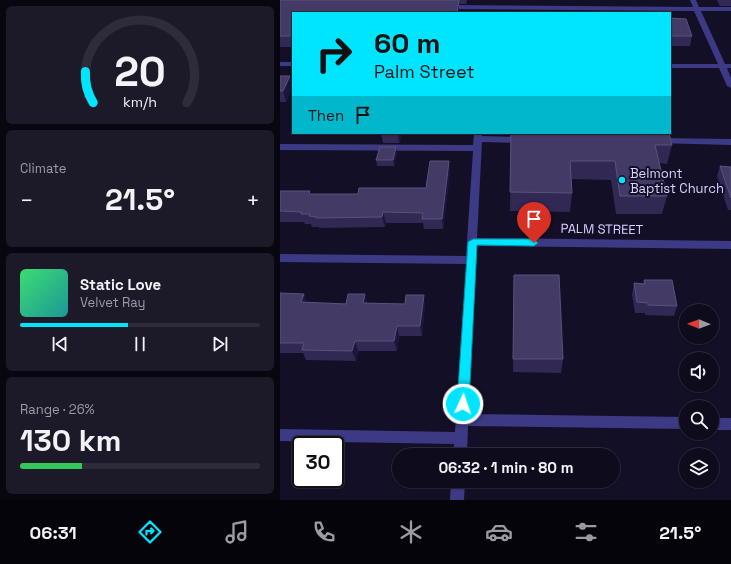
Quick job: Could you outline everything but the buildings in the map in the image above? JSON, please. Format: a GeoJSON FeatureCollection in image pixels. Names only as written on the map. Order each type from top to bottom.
{"type":"FeatureCollection","features":[{"type":"Feature","properties":{"kind":"street"},"geometry":{"type":"LineString","coordinates":[[485,0],[485,10]]}},
{"type":"Feature","properties":{"kind":"street"},"geometry":{"type":"LineString","coordinates":[[693,0],[731,86]]}},
{"type":"Feature","properties":{"kind":"street"},"geometry":{"type":"LineString","coordinates":[[438,7],[485,10],[731,9]]}},
{"type":"Feature","properties":{"kind":"street"},"geometry":{"type":"LineString","coordinates":[[280,64],[292,64]]}},
{"type":"Feature","properties":{"kind":"street"},"geometry":{"type":"LineString","coordinates":[[671,66],[731,66]]}},
{"type":"Feature","properties":{"kind":"street"},"geometry":{"type":"LineString","coordinates":[[460,448],[478,140]]}},
{"type":"Feature","properties":{"kind":"street"},"geometry":{"type":"LineString","coordinates":[[280,147],[478,140],[533,140]]}},
{"type":"Feature","properties":{"kind":"street"},"geometry":{"type":"LineString","coordinates":[[652,141],[731,142]]}},
{"type":"Feature","properties":{"kind":"street","name":"PALM STREET"},"geometry":{"type":"LineString","coordinates":[[473,242],[731,245]]}},
{"type":"Feature","properties":{"kind":"street"},"geometry":{"type":"LineString","coordinates":[[280,258],[472,260]]}},
{"type":"Feature","properties":{"kind":"street"},"geometry":{"type":"LineString","coordinates":[[462,420],[679,423]]}},
{"type":"Feature","properties":{"kind":"street"},"geometry":{"type":"LineString","coordinates":[[719,424],[731,424]]}},
{"type":"Feature","properties":{"kind":"street"},"geometry":{"type":"LineString","coordinates":[[280,435],[461,438]]}},
{"type":"Feature","properties":{"kind":"street"},"geometry":{"type":"LineString","coordinates":[[457,500],[458,488]]}},
{"type":"Feature","properties":{"kind":"place","name":"Belmont Baptist Church"},"geometry":{"type":"Point","coordinates":[622,180]}},
{"type":"Feature","properties":{"kind":"route"},"geometry":{"type":"LineString","coordinates":[[463,404],[473,242],[534,243]]}}]}
